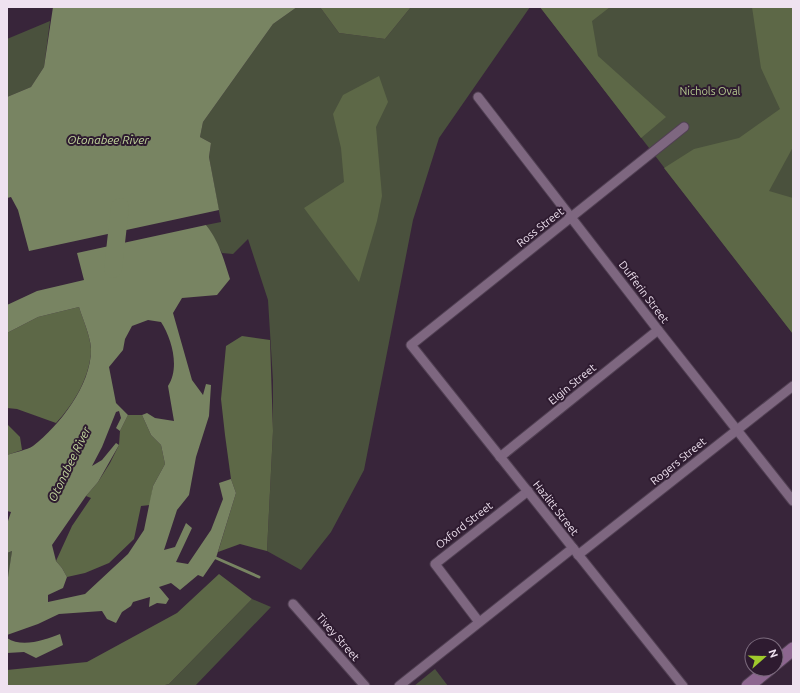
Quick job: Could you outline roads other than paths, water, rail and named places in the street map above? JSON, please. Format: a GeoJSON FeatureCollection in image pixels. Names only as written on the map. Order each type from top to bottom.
{"type":"FeatureCollection","features":[{"type":"Feature","properties":{"kind":"main road"},"geometry":{"type":"LineString","coordinates":[[784,656],[793,649]]}},
{"type":"Feature","properties":{"kind":"main road"},"geometry":{"type":"LineString","coordinates":[[748,686],[759,677]]}},
{"type":"Feature","properties":{"kind":"street","name":"Dufferin Street"},"geometry":{"type":"LineString","coordinates":[[478,97],[658,330],[793,501]]}},
{"type":"Feature","properties":{"kind":"street","name":"Ross Street"},"geometry":{"type":"LineString","coordinates":[[411,345],[572,218],[684,127]]}},
{"type":"Feature","properties":{"kind":"street","name":"Elgin Street"},"geometry":{"type":"LineString","coordinates":[[500,457],[658,330]]}},
{"type":"Feature","properties":{"kind":"street","name":"Hazlitt Street"},"geometry":{"type":"LineString","coordinates":[[411,345],[683,686]]}},
{"type":"Feature","properties":{"kind":"street","name":"Rogers Street"},"geometry":{"type":"LineString","coordinates":[[399,686],[479,622],[575,552],[793,386]]}},
{"type":"Feature","properties":{"kind":"street","name":"Oxford Street"},"geometry":{"type":"LineString","coordinates":[[479,622],[435,564],[528,491]]}},
{"type":"Feature","properties":{"kind":"street","name":"Tivey Street"},"geometry":{"type":"LineString","coordinates":[[293,604],[365,686]]}},
{"type":"Feature","properties":{"kind":"water","name":"Otonabee River"},"geometry":{"type":"Polygon","coordinates":[[[53,7],[297,7],[273,24],[203,122],[200,137],[211,143],[209,157],[219,210],[29,251],[18,210],[11,197],[7,198],[7,97],[31,87],[44,67],[53,7]]]}},
{"type":"Feature","properties":{"kind":"water","name":"Otonabee River"},"geometry":{"type":"Polygon","coordinates":[[[206,225],[211,231],[221,251],[230,279],[217,295],[182,298],[173,313],[192,380],[203,395],[206,384],[211,385],[209,416],[196,457],[189,495],[177,510],[164,550],[175,547],[186,523],[192,528],[176,562],[188,564],[211,530],[223,499],[219,483],[231,479],[236,493],[216,558],[203,577],[198,575],[180,590],[171,583],[159,587],[169,599],[166,604],[157,603],[149,607],[150,597],[133,602],[131,606],[122,612],[116,623],[107,619],[102,611],[59,614],[38,624],[7,635],[7,584],[12,551],[7,553],[7,524],[11,512],[7,511],[7,455],[33,446],[54,427],[72,403],[80,389],[90,362],[91,348],[88,333],[79,307],[38,317],[7,333],[7,305],[37,291],[84,280],[77,253],[206,225]],[[148,320],[132,326],[125,339],[123,350],[109,367],[116,403],[128,415],[120,431],[116,428],[121,418],[119,411],[116,412],[102,447],[92,466],[102,460],[116,443],[119,445],[98,482],[86,496],[52,545],[56,561],[67,577],[63,588],[48,595],[48,602],[85,594],[128,554],[144,530],[153,486],[165,464],[161,445],[151,435],[142,415],[147,413],[155,418],[174,421],[168,386],[174,371],[173,354],[165,329],[161,322],[148,320]]]}},
{"type":"Feature","properties":{"kind":"water"},"geometry":{"type":"Polygon","coordinates":[[[60,634],[63,645],[36,658],[24,652],[7,653],[7,638],[13,641],[26,643],[41,641],[60,634]]]}},
{"type":"Feature","properties":{"kind":"waterway","name":"Otonabee River"},"geometry":{"type":"LineString","coordinates":[[113,269],[120,207]]}},
{"type":"Feature","properties":{"kind":"waterway"},"geometry":{"type":"LineString","coordinates":[[216,558],[259,577]]}},
{"type":"Feature","properties":{"kind":"park label","name":"Nichols Oval"},"geometry":{"type":"Point","coordinates":[710,91]}}]}
